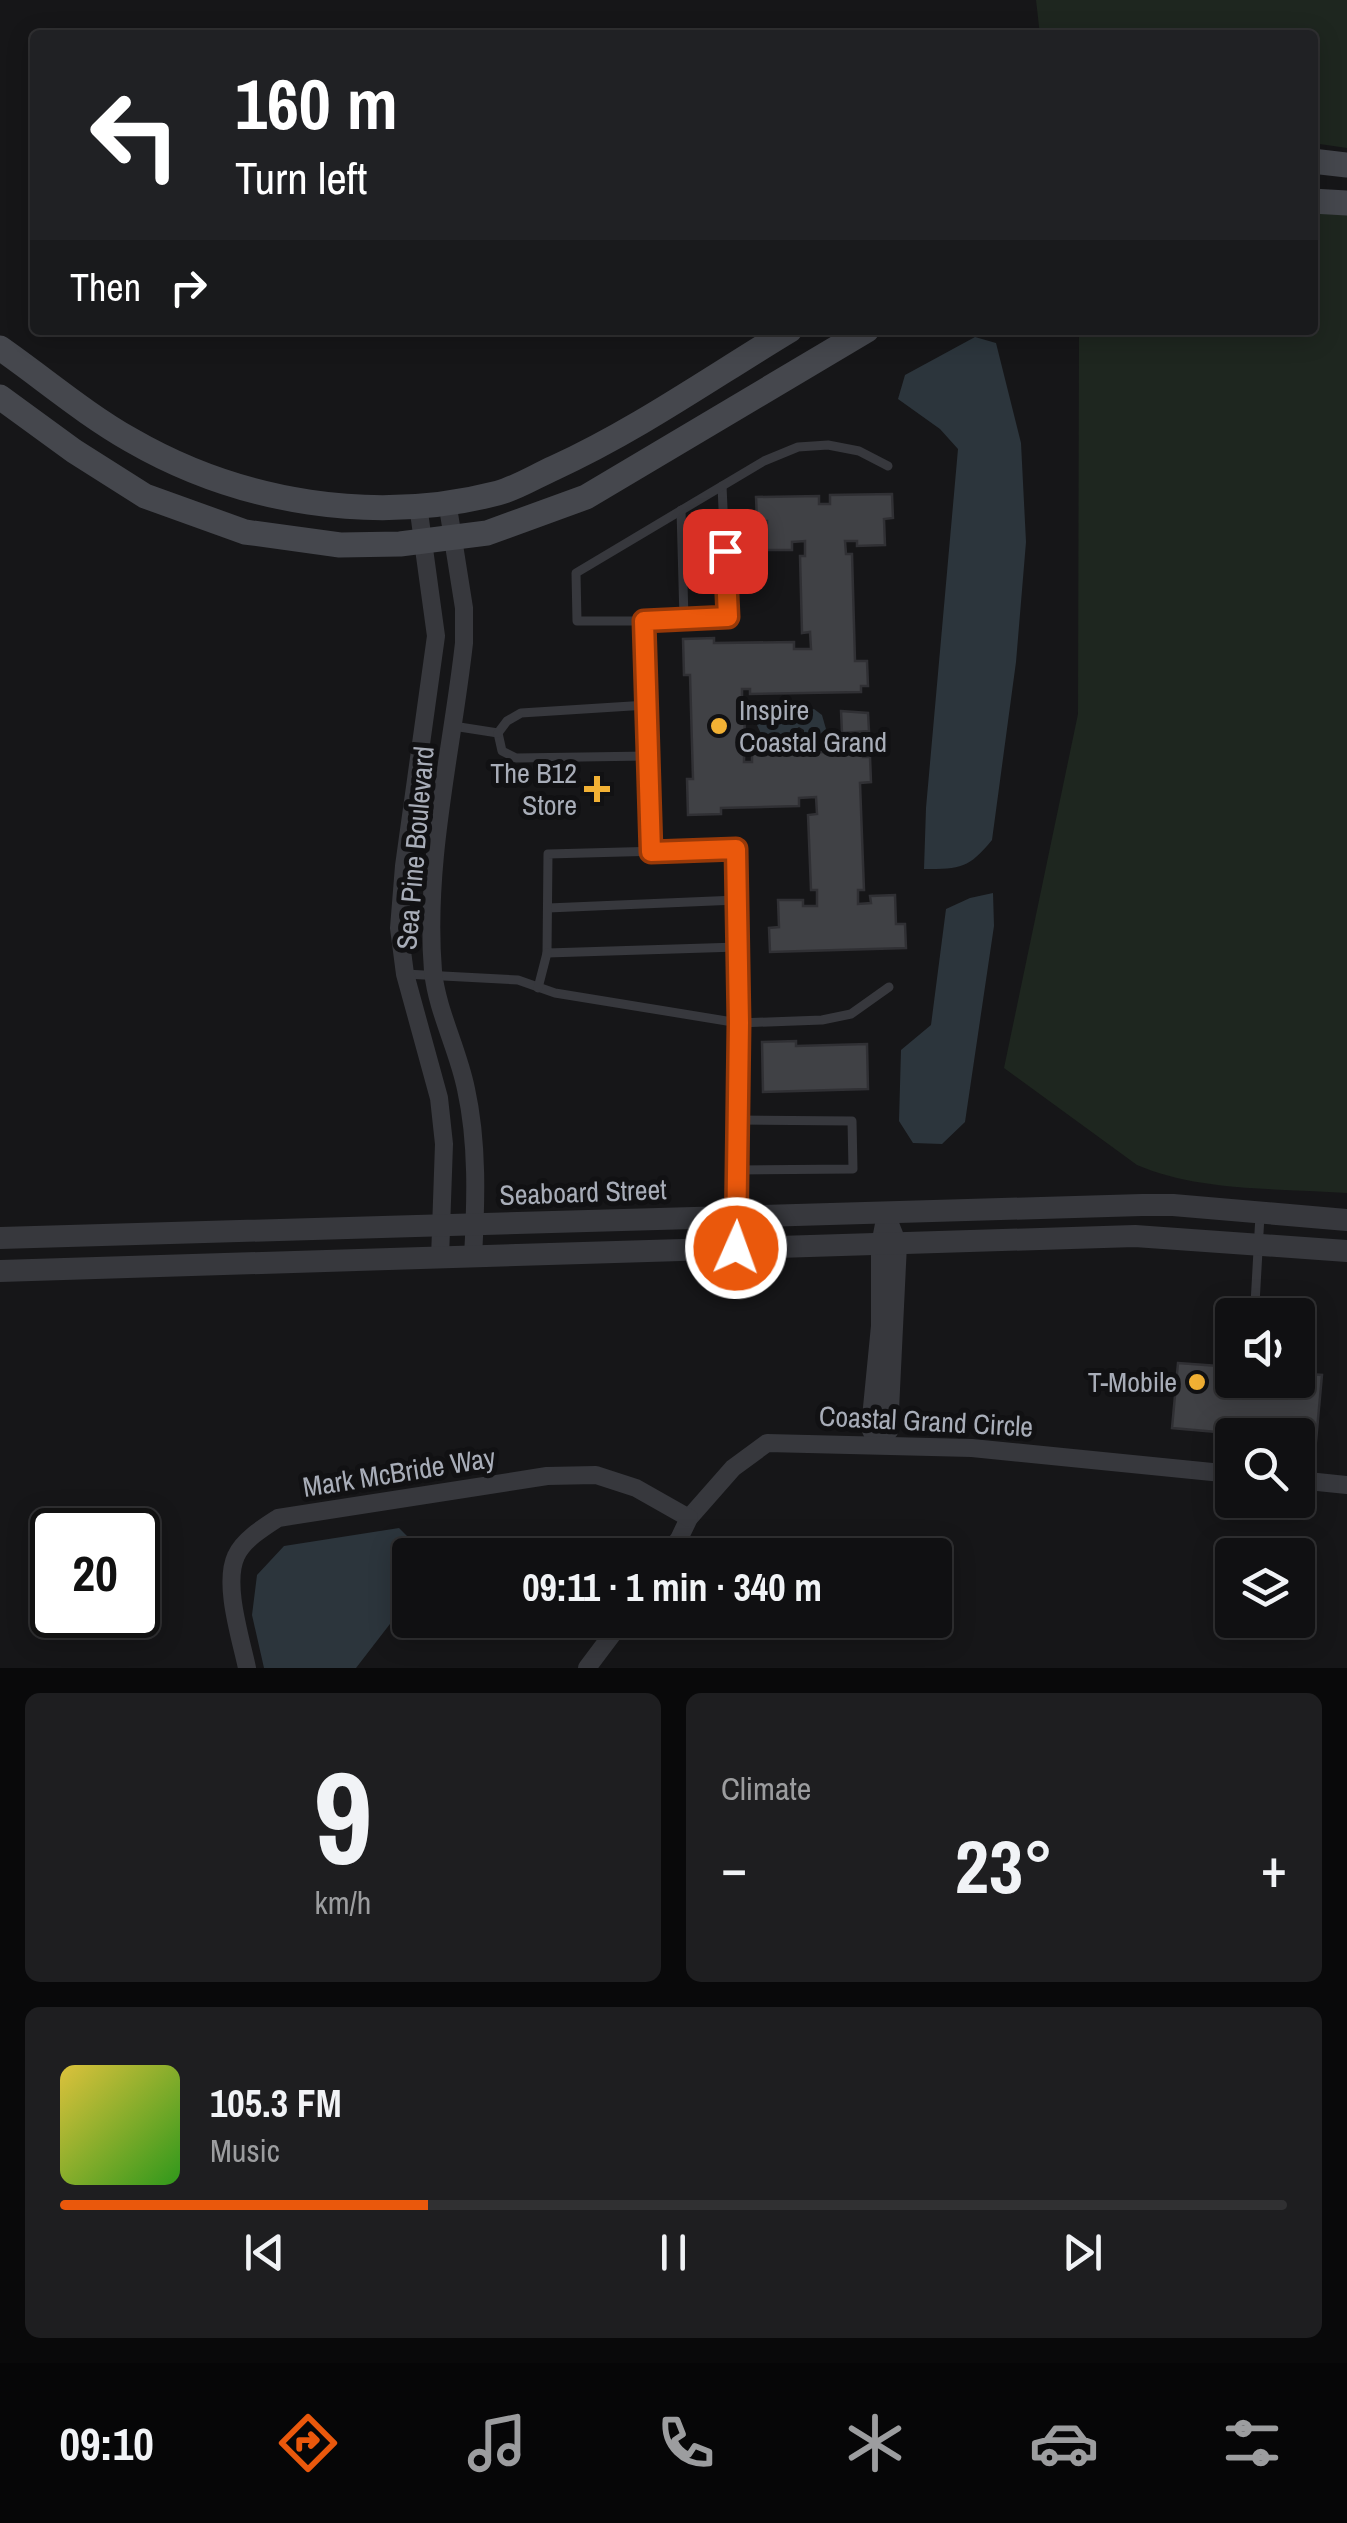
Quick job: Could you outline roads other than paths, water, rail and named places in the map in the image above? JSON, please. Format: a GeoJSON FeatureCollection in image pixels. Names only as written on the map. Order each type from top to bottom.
{"type":"FeatureCollection","features":[{"type":"Feature","properties":{"kind":"main road"},"geometry":{"type":"LineString","coordinates":[[1318,163],[1347,166]]}},
{"type":"Feature","properties":{"kind":"main road"},"geometry":{"type":"LineString","coordinates":[[1318,201],[1347,203]]}},
{"type":"Feature","properties":{"kind":"main road"},"geometry":{"type":"LineString","coordinates":[[0,348],[128,438],[185,468],[239,488],[294,501],[368,508],[418,506],[500,492],[599,448],[782,335]]}},
{"type":"Feature","properties":{"kind":"main road"},"geometry":{"type":"LineString","coordinates":[[0,397],[145,496],[245,532],[340,544],[423,542],[488,533],[586,497],[859,335]]}},
{"type":"Feature","properties":{"kind":"street","name":"Sea Pine Boulevard"},"geometry":{"type":"LineString","coordinates":[[447,501],[464,608],[464,643],[436,853],[432,916],[434,973],[467,1092],[473,1257]]}},
{"type":"Feature","properties":{"kind":"street","name":"Sea Pine Boulevard"},"geometry":{"type":"LineString","coordinates":[[418,506],[436,636],[399,928],[404,974],[438,1098],[444,1144],[440,1258]]}},
{"type":"Feature","properties":{"kind":"street"},"geometry":{"type":"LineString","coordinates":[[422,725],[453,726]]}},
{"type":"Feature","properties":{"kind":"street","name":"Seaboard Street"},"geometry":{"type":"LineString","coordinates":[[0,1238],[1173,1205],[1347,1220]]}},
{"type":"Feature","properties":{"kind":"street"},"geometry":{"type":"LineString","coordinates":[[877,1444],[870,1428],[889,1244],[886,1214]]}},
{"type":"Feature","properties":{"kind":"street"},"geometry":{"type":"LineString","coordinates":[[0,1271],[1135,1236],[1347,1251]]}},
{"type":"Feature","properties":{"kind":"street","name":"Coastal Grand Circle"},"geometry":{"type":"LineString","coordinates":[[680,1538],[689,1518],[733,1468],[767,1443],[972,1448],[1215,1472]]}},
{"type":"Feature","properties":{"kind":"street","name":"Mark McBride Way"},"geometry":{"type":"LineString","coordinates":[[247,1668],[231,1592],[236,1556],[259,1530],[278,1518],[547,1476],[596,1476],[636,1488],[689,1518]]}},
{"type":"Feature","properties":{"kind":"street"},"geometry":{"type":"LineString","coordinates":[[1315,1482],[1347,1485]]}},
{"type":"Feature","properties":{"kind":"street"},"geometry":{"type":"LineString","coordinates":[[588,1668],[610,1638]]}},
{"type":"Feature","properties":{"kind":"lane"},"geometry":{"type":"LineString","coordinates":[[722,486],[728,617],[577,621],[576,573],[681,510],[764,461],[798,447],[828,445],[859,451],[888,466]]}},
{"type":"Feature","properties":{"kind":"lane"},"geometry":{"type":"LineString","coordinates":[[681,510],[684,619]]}},
{"type":"Feature","properties":{"kind":"lane"},"geometry":{"type":"LineString","coordinates":[[644,621],[651,852]]}},
{"type":"Feature","properties":{"kind":"lane"},"geometry":{"type":"LineString","coordinates":[[647,705],[520,713],[498,733],[502,751],[516,758],[648,756]]}},
{"type":"Feature","properties":{"kind":"lane"},"geometry":{"type":"LineString","coordinates":[[453,726],[498,733]]}},
{"type":"Feature","properties":{"kind":"lane"},"geometry":{"type":"LineString","coordinates":[[538,988],[547,952],[548,854],[736,849],[736,1248]]}},
{"type":"Feature","properties":{"kind":"lane"},"geometry":{"type":"LineString","coordinates":[[548,908],[737,900]]}},
{"type":"Feature","properties":{"kind":"lane"},"geometry":{"type":"LineString","coordinates":[[547,952],[738,947]]}},
{"type":"Feature","properties":{"kind":"lane"},"geometry":{"type":"LineString","coordinates":[[404,974],[518,980],[555,994],[739,1023],[822,1020],[851,1014],[889,987]]}},
{"type":"Feature","properties":{"kind":"lane"},"geometry":{"type":"LineString","coordinates":[[736,1120],[852,1121],[852,1169],[737,1170]]}},
{"type":"Feature","properties":{"kind":"lane"},"geometry":{"type":"LineString","coordinates":[[1255,1298],[1261,1213]]}},
{"type":"Feature","properties":{"kind":"place","name":"Inspire Coastal Grand"},"geometry":{"type":"Point","coordinates":[719,726]}},
{"type":"Feature","properties":{"kind":"place","name":"The B12 Store"},"geometry":{"type":"Point","coordinates":[597,789]}},
{"type":"Feature","properties":{"kind":"place","name":"T-Mobile"},"geometry":{"type":"Point","coordinates":[1197,1382]}}]}
